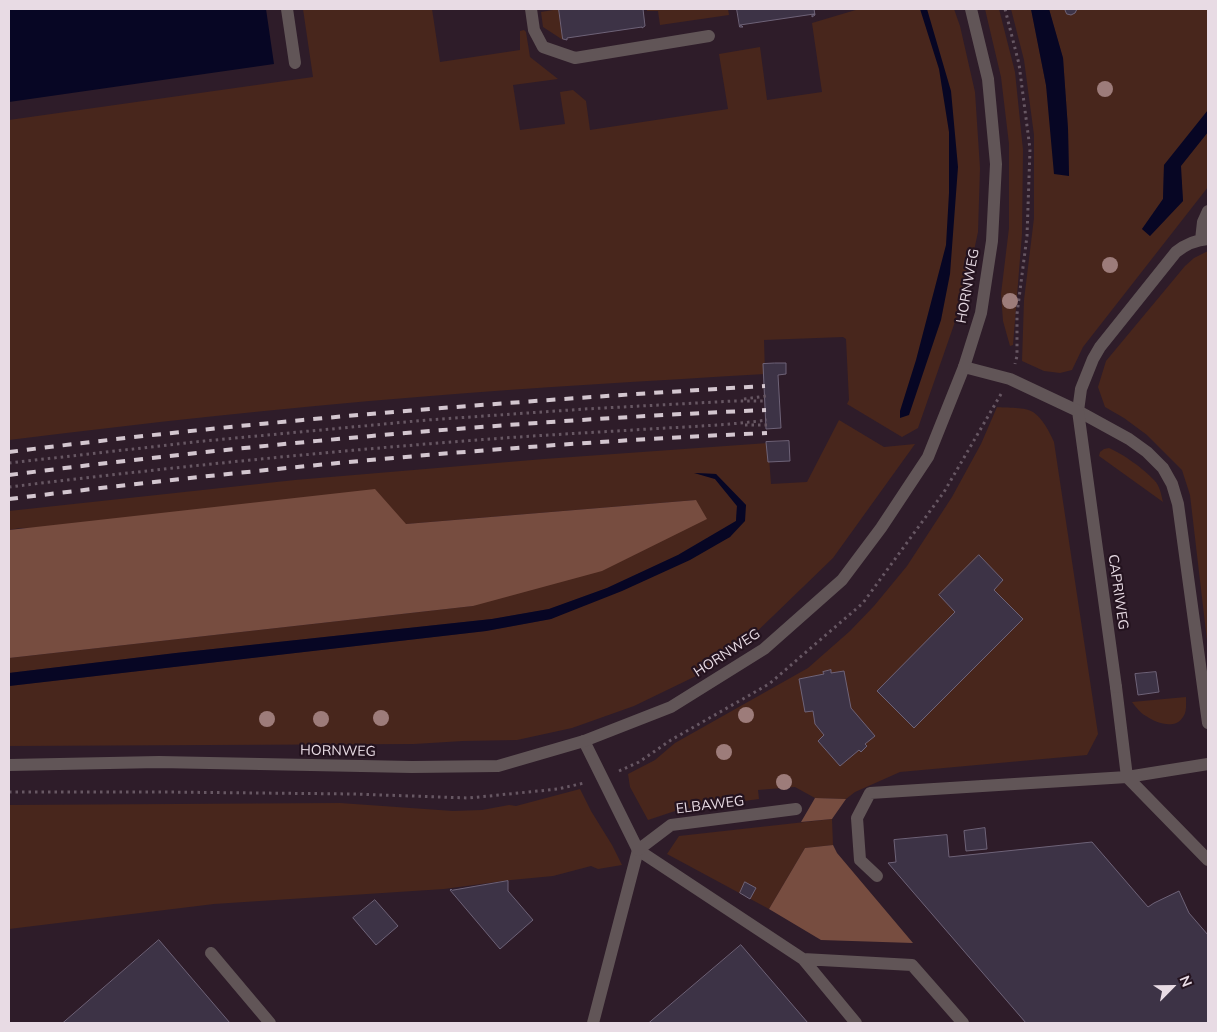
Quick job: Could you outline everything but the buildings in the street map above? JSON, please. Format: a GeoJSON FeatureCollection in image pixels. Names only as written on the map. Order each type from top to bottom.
{"type":"FeatureCollection","features":[{"type":"Feature","properties":{"kind":"street"},"geometry":{"type":"LineString","coordinates":[[288,9],[295,63]]}},
{"type":"Feature","properties":{"kind":"street"},"geometry":{"type":"LineString","coordinates":[[531,9],[534,30],[543,47],[575,58],[709,36]]}},
{"type":"Feature","properties":{"kind":"street","name":"HORNWEG"},"geometry":{"type":"LineString","coordinates":[[9,765],[159,762],[412,767],[498,766],[584,742],[671,707],[764,649],[842,580],[881,528],[928,457],[964,367],[981,313],[992,241],[996,164],[988,79],[971,9]]}},
{"type":"Feature","properties":{"kind":"street"},"geometry":{"type":"LineString","coordinates":[[1205,239],[1203,222],[1208,211]]}},
{"type":"Feature","properties":{"kind":"street","name":"CAPRIWEG"},"geometry":{"type":"LineString","coordinates":[[1128,777],[1078,410],[1081,389],[1100,347],[1176,252],[1194,241],[1205,239]]}},
{"type":"Feature","properties":{"kind":"street"},"geometry":{"type":"LineString","coordinates":[[964,367],[1010,379],[1078,410],[1129,439],[1147,452],[1163,468],[1172,484],[1178,504],[1208,723]]}},
{"type":"Feature","properties":{"kind":"street"},"geometry":{"type":"LineString","coordinates":[[584,742],[638,850],[803,959],[856,1023]]}},
{"type":"Feature","properties":{"kind":"street"},"geometry":{"type":"LineString","coordinates":[[877,876],[860,860],[857,818],[870,793],[1128,777],[1208,764]]}},
{"type":"Feature","properties":{"kind":"street"},"geometry":{"type":"LineString","coordinates":[[1128,777],[1208,860]]}},
{"type":"Feature","properties":{"kind":"street","name":"ELBAWEG"},"geometry":{"type":"LineString","coordinates":[[638,850],[670,825],[796,809]]}},
{"type":"Feature","properties":{"kind":"street"},"geometry":{"type":"LineString","coordinates":[[593,1023],[638,850]]}},
{"type":"Feature","properties":{"kind":"street"},"geometry":{"type":"LineString","coordinates":[[211,953],[270,1023]]}},
{"type":"Feature","properties":{"kind":"street"},"geometry":{"type":"LineString","coordinates":[[803,959],[912,965],[963,1023]]}},
{"type":"Feature","properties":{"kind":"path"},"geometry":{"type":"LineString","coordinates":[[9,792],[315,793],[469,798],[558,790],[603,778],[639,762],[671,740],[769,684],[863,603],[944,492],[1010,379],[1017,356],[1017,314],[1027,236],[1030,149],[1019,64],[1005,9]]}},
{"type":"Feature","properties":{"kind":"path"},"geometry":{"type":"LineString","coordinates":[[734,401],[766,396]]}},
{"type":"Feature","properties":{"kind":"path"},"geometry":{"type":"LineString","coordinates":[[9,463],[204,441],[427,420],[585,409],[766,401]]}},
{"type":"Feature","properties":{"kind":"path"},"geometry":{"type":"LineString","coordinates":[[9,487],[243,461],[425,444],[586,432],[735,424],[767,420]]}},
{"type":"Feature","properties":{"kind":"path"},"geometry":{"type":"LineString","coordinates":[[735,424],[767,426]]}},
{"type":"Feature","properties":{"kind":"shaded area"},"geometry":{"type":"Polygon","coordinates":[[[303,9],[432,9],[440,62],[520,50],[520,31],[524,30],[526,32],[530,57],[558,79],[513,85],[520,130],[565,124],[560,92],[573,90],[586,101],[590,130],[728,109],[719,54],[760,47],[767,100],[822,92],[812,23],[859,9],[954,9],[960,26],[975,92],[980,168],[978,232],[965,293],[918,428],[902,437],[847,404],[849,400],[846,339],[843,337],[764,340],[765,374],[548,387],[367,401],[213,416],[9,440],[9,120],[313,77],[303,9]]]}},
{"type":"Feature","properties":{"kind":"shaded area"},"geometry":{"type":"Polygon","coordinates":[[[559,9],[563,40],[543,27],[541,12],[559,9]]]}},
{"type":"Feature","properties":{"kind":"shaded area"},"geometry":{"type":"Polygon","coordinates":[[[647,9],[728,9],[729,15],[660,25],[658,11],[647,11],[647,9]]]}},
{"type":"Feature","properties":{"kind":"shaded area"},"geometry":{"type":"Polygon","coordinates":[[[985,9],[999,9],[1015,72],[1023,150],[1022,234],[1013,345],[1010,346],[1003,321],[1001,294],[1009,228],[1009,144],[1001,77],[985,9]]]}},
{"type":"Feature","properties":{"kind":"shaded area"},"geometry":{"type":"Polygon","coordinates":[[[1011,9],[1031,9],[1046,85],[1069,176],[1063,58],[1049,9],[1208,9],[1208,110],[1164,165],[1163,199],[1142,229],[1150,236],[1183,201],[1180,166],[1208,132],[1208,187],[1083,347],[1072,370],[1060,373],[1044,371],[1022,361],[1024,300],[1034,218],[1034,135],[1024,60],[1011,9]]]}},
{"type":"Feature","properties":{"kind":"shaded area"},"geometry":{"type":"Polygon","coordinates":[[[1208,251],[1208,649],[1190,495],[1182,470],[1147,435],[1105,407],[1098,387],[1106,361],[1185,266],[1194,258],[1208,251]]]}},
{"type":"Feature","properties":{"kind":"shaded area"},"geometry":{"type":"Polygon","coordinates":[[[997,407],[1030,410],[1043,422],[1054,442],[1098,734],[1087,755],[900,772],[855,792],[846,799],[815,798],[795,787],[758,790],[759,799],[678,810],[648,820],[630,787],[628,774],[655,760],[675,743],[808,668],[850,631],[874,606],[907,566],[952,497],[981,444],[997,407]]]}},
{"type":"Feature","properties":{"kind":"shaded area"},"geometry":{"type":"Polygon","coordinates":[[[839,420],[884,447],[915,444],[833,558],[743,645],[696,676],[634,706],[572,728],[517,740],[414,744],[9,746],[9,686],[486,631],[551,619],[730,537],[746,505],[716,474],[696,473],[715,479],[737,506],[736,521],[678,555],[607,588],[549,609],[492,619],[9,673],[9,658],[473,606],[696,500],[406,524],[20,528],[9,530],[9,511],[295,480],[544,459],[768,443],[771,484],[807,482],[839,420]]]}},
{"type":"Feature","properties":{"kind":"shaded area"},"geometry":{"type":"Polygon","coordinates":[[[1109,448],[1127,458],[1156,482],[1163,502],[1099,456],[1100,452],[1109,448]]]}},
{"type":"Feature","properties":{"kind":"shaded area"},"geometry":{"type":"Polygon","coordinates":[[[375,489],[406,524],[696,500],[707,519],[602,571],[473,606],[9,658],[9,530],[375,489]]]}},
{"type":"Feature","properties":{"kind":"shaded area"},"geometry":{"type":"Polygon","coordinates":[[[1186,697],[1184,715],[1180,721],[1170,724],[1150,719],[1140,712],[1132,702],[1186,697]]]}},
{"type":"Feature","properties":{"kind":"shaded area"},"geometry":{"type":"Polygon","coordinates":[[[580,789],[622,865],[598,869],[591,866],[553,876],[444,889],[214,904],[9,929],[9,805],[340,803],[453,811],[482,810],[509,805],[516,806],[580,789]]]}},
{"type":"Feature","properties":{"kind":"shaded area"},"geometry":{"type":"Polygon","coordinates":[[[815,798],[846,799],[832,819],[801,822],[815,798]]]}},
{"type":"Feature","properties":{"kind":"shaded area"},"geometry":{"type":"Polygon","coordinates":[[[832,819],[833,845],[805,848],[769,909],[667,854],[679,836],[832,819]]]}},
{"type":"Feature","properties":{"kind":"shaded area"},"geometry":{"type":"Polygon","coordinates":[[[833,845],[837,853],[913,943],[821,940],[769,909],[805,848],[833,845]]]}},
{"type":"Feature","properties":{"kind":"water"},"geometry":{"type":"Polygon","coordinates":[[[9,9],[266,9],[274,64],[9,102],[9,9]]]}},
{"type":"Feature","properties":{"kind":"water"},"geometry":{"type":"Polygon","coordinates":[[[920,9],[927,9],[951,91],[958,167],[950,274],[941,320],[909,415],[900,418],[900,411],[916,360],[946,245],[949,193],[949,132],[939,69],[920,9]]]}},
{"type":"Feature","properties":{"kind":"water"},"geometry":{"type":"Polygon","coordinates":[[[1031,9],[1049,9],[1063,58],[1069,176],[1054,174],[1046,85],[1031,9]]]}},
{"type":"Feature","properties":{"kind":"water"},"geometry":{"type":"Polygon","coordinates":[[[1208,110],[1208,132],[1181,166],[1183,201],[1150,236],[1142,229],[1163,199],[1164,165],[1208,110]]]}},
{"type":"Feature","properties":{"kind":"water"},"geometry":{"type":"Polygon","coordinates":[[[694,473],[716,474],[746,505],[745,521],[730,537],[690,560],[622,591],[551,619],[486,631],[9,686],[9,673],[492,619],[549,609],[607,588],[678,555],[736,521],[737,506],[715,479],[694,473]]]}},
{"type":"Feature","properties":{"kind":"railway"},"geometry":{"type":"LineString","coordinates":[[9,452],[292,421],[575,398],[765,386]]}},
{"type":"Feature","properties":{"kind":"railway"},"geometry":{"type":"LineString","coordinates":[[9,475],[292,443],[577,420],[766,410]]}},
{"type":"Feature","properties":{"kind":"railway"},"geometry":{"type":"LineString","coordinates":[[9,499],[198,477],[388,458],[577,444],[767,433]]}}]}
